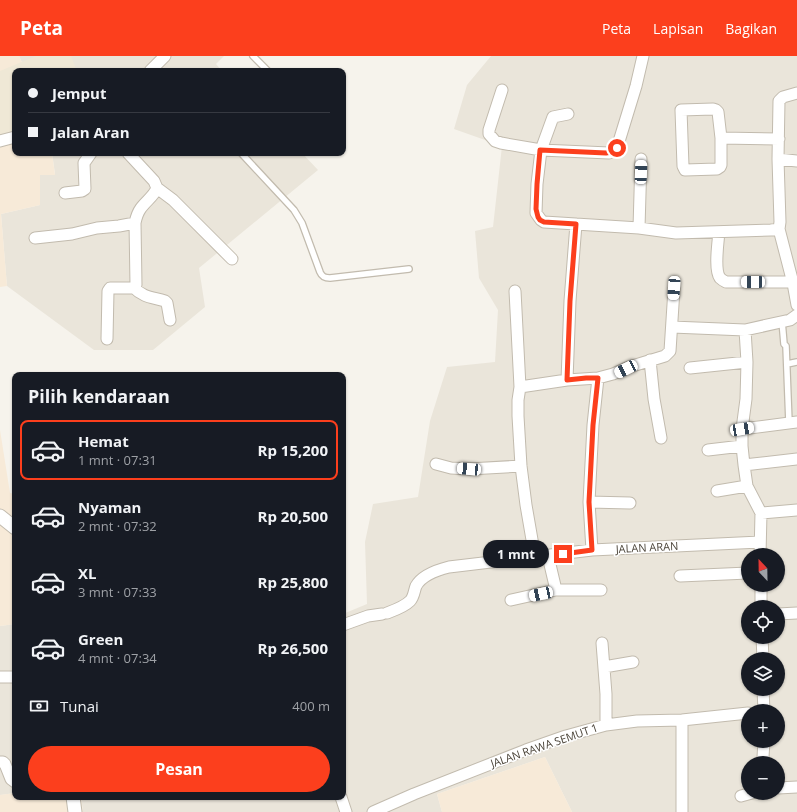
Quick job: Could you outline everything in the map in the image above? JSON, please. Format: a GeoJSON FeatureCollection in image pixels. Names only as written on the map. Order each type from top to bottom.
{"type":"FeatureCollection","features":[{"type":"Feature","properties":{"kind":"street"},"geometry":{"type":"LineString","coordinates":[[155,68],[165,56]]}},
{"type":"Feature","properties":{"kind":"street"},"geometry":{"type":"LineString","coordinates":[[502,90],[489,130],[489,134],[495,141],[540,150],[606,153],[616,149],[636,86],[643,56]]}},
{"type":"Feature","properties":{"kind":"street"},"geometry":{"type":"LineString","coordinates":[[797,94],[780,99],[778,159],[779,229],[795,282],[797,305]]}},
{"type":"Feature","properties":{"kind":"street"},"geometry":{"type":"LineString","coordinates":[[681,110],[716,110],[718,112],[721,138],[721,165],[718,169],[685,170],[683,166],[681,110]]}},
{"type":"Feature","properties":{"kind":"street"},"geometry":{"type":"LineString","coordinates":[[568,114],[553,117],[540,150],[536,202],[536,213],[540,220],[544,222],[639,228],[676,233],[779,229]]}},
{"type":"Feature","properties":{"kind":"street"},"geometry":{"type":"LineString","coordinates":[[0,140],[12,138]]}},
{"type":"Feature","properties":{"kind":"street"},"geometry":{"type":"LineString","coordinates":[[721,138],[779,139]]}},
{"type":"Feature","properties":{"kind":"street"},"geometry":{"type":"LineString","coordinates":[[65,193],[82,191],[85,189],[84,163],[89,156]]}},
{"type":"Feature","properties":{"kind":"street"},"geometry":{"type":"LineString","coordinates":[[131,156],[154,181],[157,188],[173,200],[232,259]]}},
{"type":"Feature","properties":{"kind":"street"},"geometry":{"type":"LineString","coordinates":[[639,228],[641,159]]}},
{"type":"Feature","properties":{"kind":"street"},"geometry":{"type":"LineString","coordinates":[[778,159],[797,161]]}},
{"type":"Feature","properties":{"kind":"street"},"geometry":{"type":"LineString","coordinates":[[106,339],[108,291],[110,288],[132,288],[136,285],[136,216],[157,188]]}},
{"type":"Feature","properties":{"kind":"street"},"geometry":{"type":"LineString","coordinates":[[35,238],[72,234],[97,228],[135,223]]}},
{"type":"Feature","properties":{"kind":"street"},"geometry":{"type":"LineString","coordinates":[[567,380],[570,301],[576,224]]}},
{"type":"Feature","properties":{"kind":"street"},"geometry":{"type":"LineString","coordinates":[[719,232],[717,258],[718,274],[721,279],[726,282],[795,282]]}},
{"type":"Feature","properties":{"kind":"street"},"geometry":{"type":"LineString","coordinates":[[133,287],[144,296],[165,301],[167,303],[170,320]]}},
{"type":"Feature","properties":{"kind":"street"},"geometry":{"type":"LineString","coordinates":[[520,387],[567,380],[598,378],[665,356],[670,350],[674,288]]}},
{"type":"Feature","properties":{"kind":"street"},"geometry":{"type":"LineString","coordinates":[[515,291],[520,387],[518,416],[521,466],[535,557]]}},
{"type":"Feature","properties":{"kind":"street"},"geometry":{"type":"LineString","coordinates":[[672,327],[745,330],[790,320],[797,315]]}},
{"type":"Feature","properties":{"kind":"street"},"geometry":{"type":"LineString","coordinates":[[745,330],[747,362],[746,399],[742,429],[742,446],[747,486],[761,513],[760,548]]}},
{"type":"Feature","properties":{"kind":"street"},"geometry":{"type":"LineString","coordinates":[[650,360],[660,438]]}},
{"type":"Feature","properties":{"kind":"street"},"geometry":{"type":"LineString","coordinates":[[690,368],[747,362]]}},
{"type":"Feature","properties":{"kind":"street"},"geometry":{"type":"LineString","coordinates":[[592,550],[589,502],[593,425],[598,378]]}},
{"type":"Feature","properties":{"kind":"street"},"geometry":{"type":"LineString","coordinates":[[742,429],[793,422]]}},
{"type":"Feature","properties":{"kind":"street"},"geometry":{"type":"LineString","coordinates":[[708,450],[742,446]]}},
{"type":"Feature","properties":{"kind":"street"},"geometry":{"type":"LineString","coordinates":[[744,465],[797,459]]}},
{"type":"Feature","properties":{"kind":"street"},"geometry":{"type":"LineString","coordinates":[[436,464],[451,468],[469,469],[521,466]]}},
{"type":"Feature","properties":{"kind":"street"},"geometry":{"type":"LineString","coordinates":[[717,491],[747,486]]}},
{"type":"Feature","properties":{"kind":"street"},"geometry":{"type":"LineString","coordinates":[[589,502],[630,503]]}},
{"type":"Feature","properties":{"kind":"street"},"geometry":{"type":"LineString","coordinates":[[761,513],[797,510]]}},
{"type":"Feature","properties":{"kind":"street"},"geometry":{"type":"LineString","coordinates":[[0,516],[12,526]]}},
{"type":"Feature","properties":{"kind":"street","name":"JALAN ARAN"},"geometry":{"type":"LineString","coordinates":[[346,624],[368,616],[384,614],[409,603],[416,587],[423,579],[434,572],[456,566],[592,550],[760,542]]}},
{"type":"Feature","properties":{"kind":"street"},"geometry":{"type":"LineString","coordinates":[[548,556],[556,590]]}},
{"type":"Feature","properties":{"kind":"street"},"geometry":{"type":"LineString","coordinates":[[680,576],[741,573]]}},
{"type":"Feature","properties":{"kind":"street"},"geometry":{"type":"LineString","coordinates":[[511,600],[556,590],[601,590]]}},
{"type":"Feature","properties":{"kind":"street"},"geometry":{"type":"LineString","coordinates":[[785,614],[797,613]]}},
{"type":"Feature","properties":{"kind":"street"},"geometry":{"type":"LineString","coordinates":[[602,644],[606,694],[606,725]]}},
{"type":"Feature","properties":{"kind":"street"},"geometry":{"type":"LineString","coordinates":[[604,666],[633,662]]}},
{"type":"Feature","properties":{"kind":"street"},"geometry":{"type":"LineString","coordinates":[[0,677],[12,677]]}},
{"type":"Feature","properties":{"kind":"street","name":"JALAN RAWA SEMUT 1"},"geometry":{"type":"LineString","coordinates":[[373,812],[414,794],[526,750],[566,736],[606,725],[637,721],[682,720],[741,714]]}},
{"type":"Feature","properties":{"kind":"street"},"geometry":{"type":"LineString","coordinates":[[682,720],[682,812]]}},
{"type":"Feature","properties":{"kind":"street"},"geometry":{"type":"LineString","coordinates":[[0,762],[5,764],[12,780]]}},
{"type":"Feature","properties":{"kind":"street"},"geometry":{"type":"LineString","coordinates":[[785,788],[797,787]]}},
{"type":"Feature","properties":{"kind":"street"},"geometry":{"type":"LineString","coordinates":[[73,800],[75,812]]}},
{"type":"Feature","properties":{"kind":"street"},"geometry":{"type":"LineString","coordinates":[[341,800],[346,812]]}},
{"type":"Feature","properties":{"kind":"lane"},"geometry":{"type":"LineString","coordinates":[[253,56],[265,68]]}},
{"type":"Feature","properties":{"kind":"lane"},"geometry":{"type":"LineString","coordinates":[[243,156],[298,216],[322,276],[330,278],[409,269]]}},
{"type":"Feature","properties":{"kind":"lane"},"geometry":{"type":"LineString","coordinates":[[782,322],[784,344],[786,346],[786,364],[793,422]]}},
{"type":"Feature","properties":{"kind":"lane"},"geometry":{"type":"LineString","coordinates":[[786,364],[797,362]]}},
{"type":"Feature","properties":{"kind":"shaded area"},"geometry":{"type":"Polygon","coordinates":[[[0,56],[19,56],[25,68],[12,68],[12,156],[52,156],[55,175],[40,175],[40,205],[1,214],[7,286],[0,287],[0,56]]]}},
{"type":"Feature","properties":{"kind":"shaded area"},"geometry":{"type":"Polygon","coordinates":[[[19,56],[224,56],[216,64],[219,68],[25,68],[19,56]]]}},
{"type":"Feature","properties":{"kind":"shaded area"},"geometry":{"type":"Polygon","coordinates":[[[36,56],[71,56],[76,68],[12,68],[12,136],[0,139],[0,71],[36,56]]]}},
{"type":"Feature","properties":{"kind":"shaded area"},"geometry":{"type":"Polygon","coordinates":[[[491,56],[797,56],[797,812],[572,812],[545,757],[437,794],[442,812],[83,812],[81,800],[346,800],[346,613],[367,604],[365,542],[373,504],[418,497],[430,421],[447,367],[495,362],[498,310],[479,278],[475,231],[493,227],[502,146],[454,129],[467,85],[491,56]]]}},
{"type":"Feature","properties":{"kind":"shaded area"},"geometry":{"type":"Polygon","coordinates":[[[52,156],[305,156],[318,170],[199,268],[205,307],[153,350],[94,350],[7,286],[1,214],[40,205],[40,174],[55,174],[52,156]]]}},
{"type":"Feature","properties":{"kind":"shaded area"},"geometry":{"type":"Polygon","coordinates":[[[0,430],[10,493],[12,493],[12,624],[0,626],[0,430]]]}},
{"type":"Feature","properties":{"kind":"shaded area"},"geometry":{"type":"Polygon","coordinates":[[[12,624],[12,793],[0,795],[0,626],[12,624]]]}},
{"type":"Feature","properties":{"kind":"shaded area"},"geometry":{"type":"Polygon","coordinates":[[[545,757],[572,812],[442,812],[437,794],[545,757]]]}},
{"type":"Feature","properties":{"kind":"shaded area"},"geometry":{"type":"Polygon","coordinates":[[[12,793],[12,800],[81,800],[83,812],[0,812],[0,795],[12,793]]]}},
{"type":"Feature","properties":{"kind":"route"},"geometry":{"type":"LineString","coordinates":[[563,554],[592,550],[589,502],[593,425],[598,378],[567,380],[570,301],[576,224],[544,222],[540,220],[536,213],[540,150],[606,153],[612,152],[617,148]]}}]}
